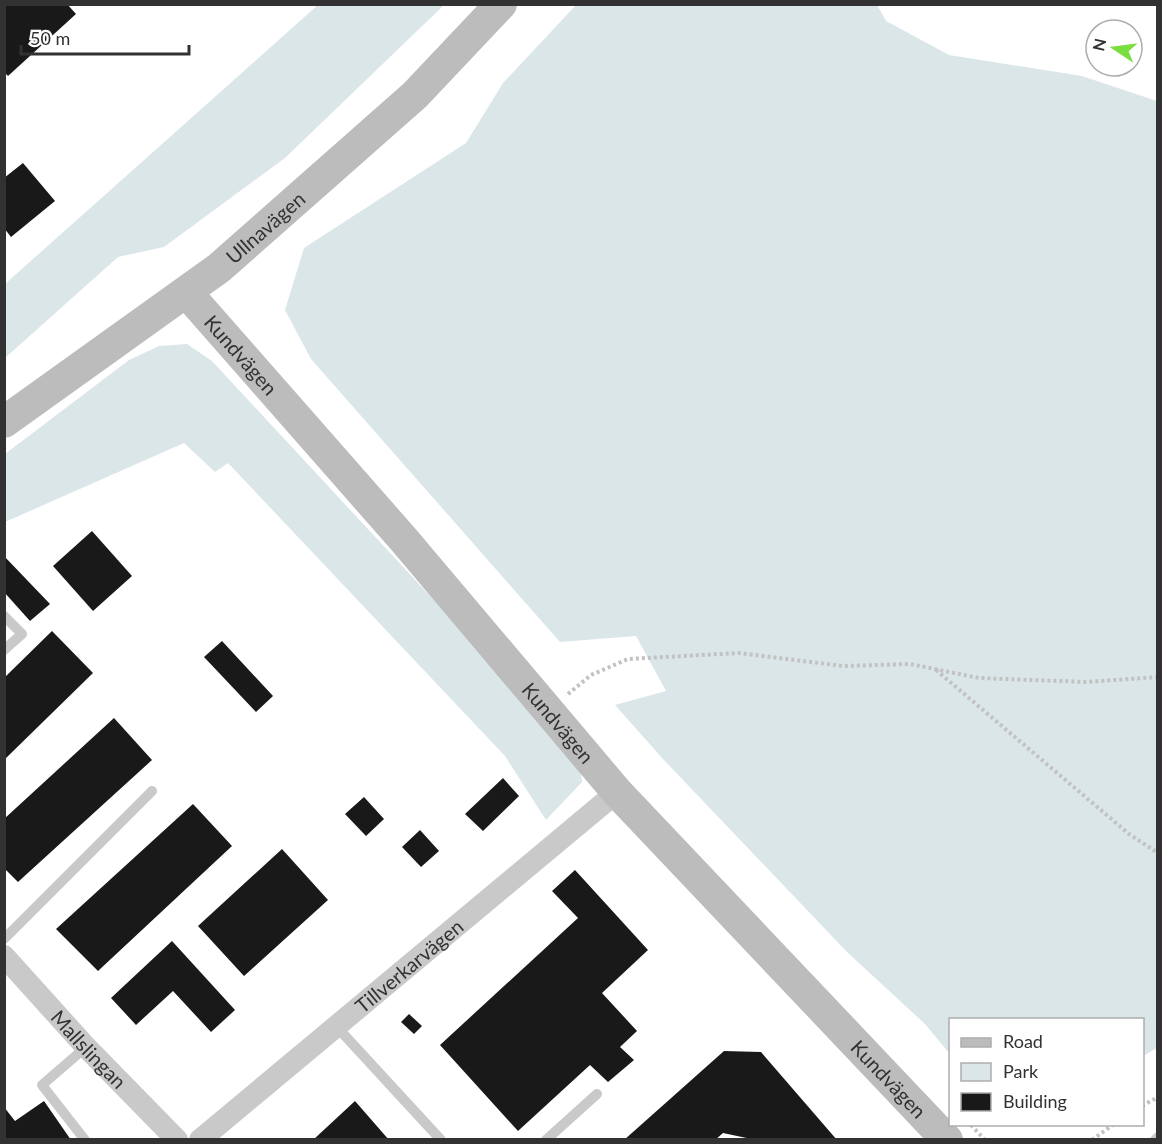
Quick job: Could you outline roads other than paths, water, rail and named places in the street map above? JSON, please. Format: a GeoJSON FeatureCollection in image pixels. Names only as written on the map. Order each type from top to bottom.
{"type":"FeatureCollection","features":[{"type":"Feature","properties":{"kind":"street","name":"Ullnavägen"},"geometry":{"type":"LineString","coordinates":[[4,422],[219,268],[415,95],[501,4]]}},
{"type":"Feature","properties":{"kind":"street","name":"Kundvägen"},"geometry":{"type":"LineString","coordinates":[[187,292],[404,540],[617,792],[948,1140]]}},
{"type":"Feature","properties":{"kind":"street","name":"Tillverkarvägen"},"geometry":{"type":"LineString","coordinates":[[200,1140],[617,792]]}},
{"type":"Feature","properties":{"kind":"street","name":"Mallslingan"},"geometry":{"type":"LineString","coordinates":[[4,956],[87,1047],[177,1140]]}},
{"type":"Feature","properties":{"kind":"lane"},"geometry":{"type":"LineString","coordinates":[[4,616],[22,634],[4,650]]}},
{"type":"Feature","properties":{"kind":"lane"},"geometry":{"type":"LineString","coordinates":[[4,939],[152,791]]}},
{"type":"Feature","properties":{"kind":"lane"},"geometry":{"type":"LineString","coordinates":[[336,1026],[441,1140]]}},
{"type":"Feature","properties":{"kind":"lane"},"geometry":{"type":"LineString","coordinates":[[85,1140],[42,1085],[87,1047]]}},
{"type":"Feature","properties":{"kind":"lane"},"geometry":{"type":"LineString","coordinates":[[546,1140],[597,1094]]}}]}
